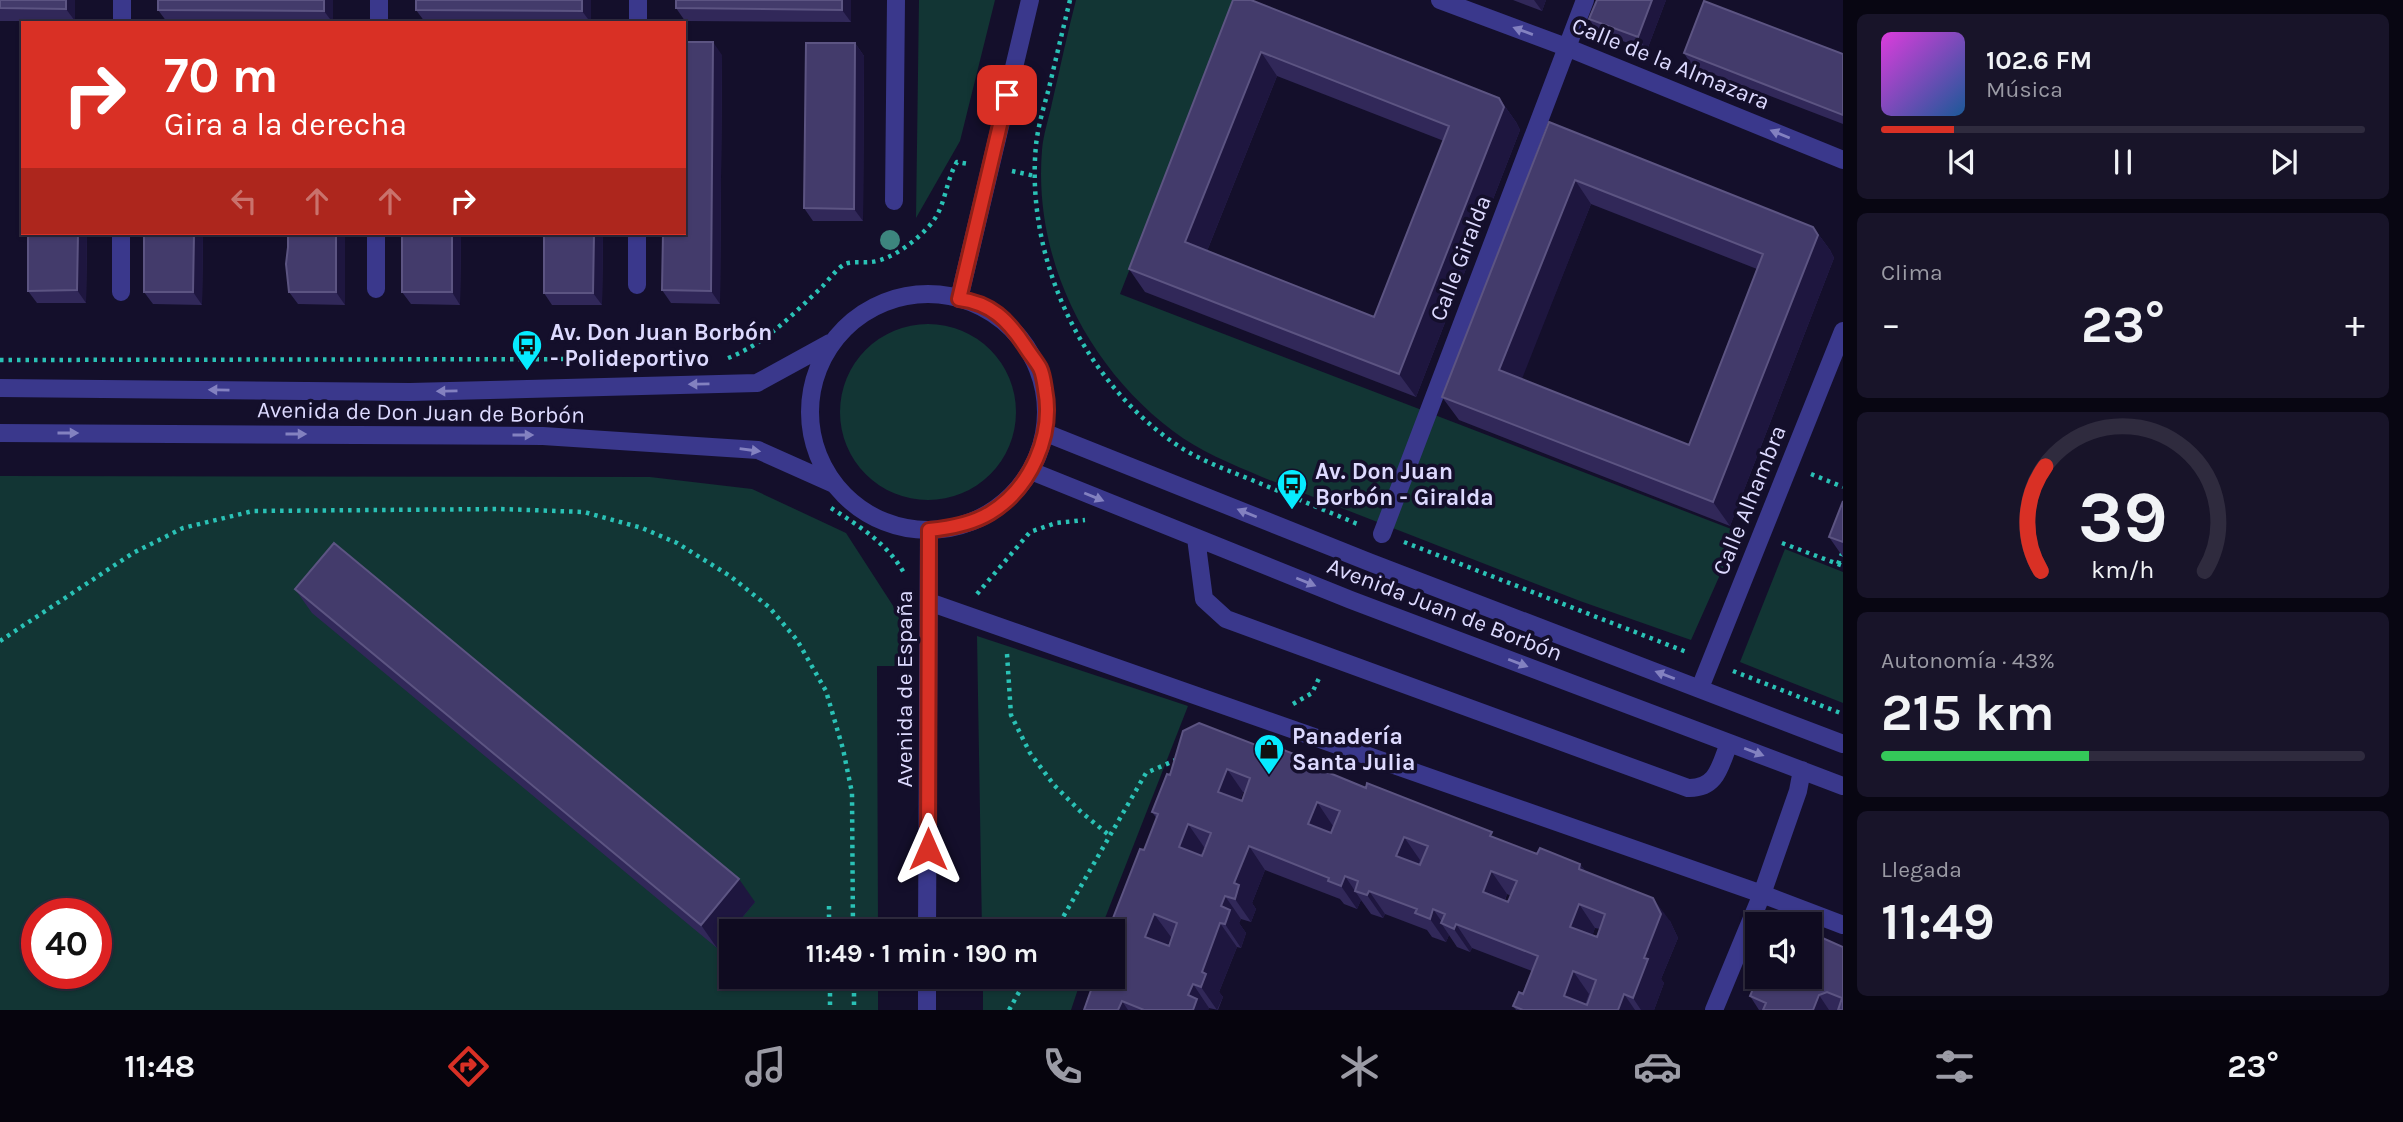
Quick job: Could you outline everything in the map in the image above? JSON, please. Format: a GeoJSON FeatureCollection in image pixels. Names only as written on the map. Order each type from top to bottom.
{"type":"FeatureCollection","features":[{"type":"Feature","properties":{"kind":"street"},"geometry":{"type":"LineString","coordinates":[[122,0],[122,21]]}},
{"type":"Feature","properties":{"kind":"street"},"geometry":{"type":"LineString","coordinates":[[379,0],[379,21]]}},
{"type":"Feature","properties":{"kind":"street"},"geometry":{"type":"LineString","coordinates":[[638,0],[638,21]]}},
{"type":"Feature","properties":{"kind":"street"},"geometry":{"type":"LineString","coordinates":[[894,201],[897,0]]}},
{"type":"Feature","properties":{"kind":"street"},"geometry":{"type":"LineString","coordinates":[[959,299],[1030,0]]}},
{"type":"Feature","properties":{"kind":"street","name":"Calle de la Almazara"},"geometry":{"type":"LineString","coordinates":[[1440,0],[1566,47],[1843,160]]}},
{"type":"Feature","properties":{"kind":"street","name":"Calle Giralda"},"geometry":{"type":"LineString","coordinates":[[1382,534],[1586,0]]}},
{"type":"Feature","properties":{"kind":"street"},"geometry":{"type":"LineString","coordinates":[[121,235],[121,292]]}},
{"type":"Feature","properties":{"kind":"street"},"geometry":{"type":"LineString","coordinates":[[376,235],[376,289]]}},
{"type":"Feature","properties":{"kind":"street"},"geometry":{"type":"LineString","coordinates":[[637,285],[638,235]]}},
{"type":"Feature","properties":{"kind":"street"},"geometry":{"type":"LineString","coordinates":[[916,292],[959,299],[975,301],[1009,322],[1041,370],[1048,405],[1046,433],[1031,471],[1009,499],[989,514],[955,527],[929,530],[885,522],[852,503],[834,484],[815,447],[809,420],[813,379],[830,343],[859,313],[916,292]]}},
{"type":"Feature","properties":{"kind":"street","name":"Calle Alhambra"},"geometry":{"type":"LineString","coordinates":[[1700,688],[1843,331]]}},
{"type":"Feature","properties":{"kind":"street","name":"Avenida de Don Juan de Borbón"},"geometry":{"type":"LineString","coordinates":[[0,388],[410,391],[757,383],[830,343]]}},
{"type":"Feature","properties":{"kind":"street","name":"Avenida de Don Juan de Borbón"},"geometry":{"type":"LineString","coordinates":[[0,433],[543,436],[758,450],[834,484]]}},
{"type":"Feature","properties":{"kind":"street","name":"Avenida Juan de Borbón"},"geometry":{"type":"LineString","coordinates":[[1046,433],[1369,562],[1843,744]]}},
{"type":"Feature","properties":{"kind":"street","name":"Avenida Juan de Borbón"},"geometry":{"type":"LineString","coordinates":[[1031,471],[1351,600],[1843,786]]}},
{"type":"Feature","properties":{"kind":"street","name":"Avenida de España"},"geometry":{"type":"LineString","coordinates":[[927,919],[929,530]]}},
{"type":"Feature","properties":{"kind":"street"},"geometry":{"type":"LineString","coordinates":[[1196,538],[1204,599],[1226,619],[1688,788],[1701,789],[1710,782],[1729,743]]}},
{"type":"Feature","properties":{"kind":"street"},"geometry":{"type":"LineString","coordinates":[[929,602],[1762,894],[1843,925]]}},
{"type":"Feature","properties":{"kind":"street"},"geometry":{"type":"LineString","coordinates":[[1714,1010],[1762,894],[1798,791],[1802,770]]}},
{"type":"Feature","properties":{"kind":"street"},"geometry":{"type":"LineString","coordinates":[[927,989],[927,1010]]}},
{"type":"Feature","properties":{"kind":"path"},"geometry":{"type":"LineString","coordinates":[[1070,0],[1036,144],[1035,176],[1039,223],[1053,280],[1076,332],[1095,362],[1123,396],[1159,430],[1180,447],[1205,461],[1382,534],[1843,714]]}},
{"type":"Feature","properties":{"kind":"path"},"geometry":{"type":"LineString","coordinates":[[718,359],[729,359],[748,350],[775,330],[845,264],[873,262],[888,257],[918,236],[938,215],[951,172],[957,162],[1035,176]]}},
{"type":"Feature","properties":{"kind":"path"},"geometry":{"type":"LineString","coordinates":[[0,360],[632,359]]}},
{"type":"Feature","properties":{"kind":"path"},"geometry":{"type":"LineString","coordinates":[[1809,474],[1843,487]]}},
{"type":"Feature","properties":{"kind":"path"},"geometry":{"type":"LineString","coordinates":[[0,641],[133,554],[183,528],[253,511],[501,509],[584,512],[642,528],[677,543],[730,576],[769,607],[797,640],[825,691],[843,749],[852,793],[853,919]]}},
{"type":"Feature","properties":{"kind":"path"},"geometry":{"type":"LineString","coordinates":[[1782,543],[1840,565],[1843,551]]}},
{"type":"Feature","properties":{"kind":"path"},"geometry":{"type":"LineString","coordinates":[[1006,629],[1011,715],[1030,753],[1054,785],[1110,836]]}},
{"type":"Feature","properties":{"kind":"path"},"geometry":{"type":"LineString","coordinates":[[1265,719],[1312,693],[1329,656]]}},
{"type":"Feature","properties":{"kind":"path"},"geometry":{"type":"LineString","coordinates":[[1062,919],[1146,774],[1182,757]]}},
{"type":"Feature","properties":{"kind":"path"},"geometry":{"type":"LineString","coordinates":[[829,906],[829,919]]}},
{"type":"Feature","properties":{"kind":"path"},"geometry":{"type":"LineString","coordinates":[[830,989],[830,1010]]}},
{"type":"Feature","properties":{"kind":"path"},"geometry":{"type":"LineString","coordinates":[[854,989],[854,1010]]}},
{"type":"Feature","properties":{"kind":"path"},"geometry":{"type":"LineString","coordinates":[[1009,1010],[1021,989]]}},
{"type":"Feature","properties":{"kind":"green space"},"geometry":{"type":"Polygon","coordinates":[[[919,0],[995,0],[960,141],[916,218],[919,0]]]}},
{"type":"Feature","properties":{"kind":"green space"},"geometry":{"type":"Polygon","coordinates":[[[1076,0],[1235,0],[1120,294],[1739,532],[1691,640],[1580,601],[1262,477],[1194,445],[1142,405],[1115,375],[1091,342],[1072,307],[1057,270],[1047,231],[1042,191],[1043,144],[1076,0]]]}},
{"type":"Feature","properties":{"kind":"green space"},"geometry":{"type":"Polygon","coordinates":[[[928,324],[962,331],[990,350],[1009,378],[1016,412],[1009,446],[990,474],[962,493],[928,500],[894,493],[866,474],[847,446],[840,412],[847,378],[866,350],[894,331],[928,324]]]}},
{"type":"Feature","properties":{"kind":"green space"},"geometry":{"type":"Polygon","coordinates":[[[0,476],[650,477],[752,489],[846,533],[899,615],[899,666],[877,666],[878,919],[719,919],[719,989],[878,989],[878,1010],[0,1010],[0,476]]]}},
{"type":"Feature","properties":{"kind":"green space"},"geometry":{"type":"Polygon","coordinates":[[[1785,549],[1843,572],[1843,703],[1740,662],[1785,549]]]}},
{"type":"Feature","properties":{"kind":"green space"},"geometry":{"type":"Polygon","coordinates":[[[977,636],[1188,706],[1105,919],[982,919],[977,636]]]}},
{"type":"Feature","properties":{"kind":"green space"},"geometry":{"type":"Polygon","coordinates":[[[983,989],[1078,989],[1071,1010],[983,1010],[983,989]]]}},
{"type":"Feature","properties":{"kind":"building"},"geometry":{"type":"Polygon","coordinates":[[[0,0],[66,0],[66,9],[0,8],[0,0]]]}},
{"type":"Feature","properties":{"kind":"building"},"geometry":{"type":"Polygon","coordinates":[[[158,0],[324,0],[324,11],[158,10],[158,0]]]}},
{"type":"Feature","properties":{"kind":"building"},"geometry":{"type":"Polygon","coordinates":[[[416,0],[582,0],[582,11],[416,10],[416,0]]]}},
{"type":"Feature","properties":{"kind":"building"},"geometry":{"type":"Polygon","coordinates":[[[676,0],[842,0],[842,10],[676,8],[676,0]]]}},
{"type":"Feature","properties":{"kind":"building"},"geometry":{"type":"Polygon","coordinates":[[[1233,0],[1251,0],[1499,98],[1504,107],[1399,374],[1129,269],[1233,0]],[[1261,52],[1185,242],[1374,317],[1449,126],[1261,52]]]}},
{"type":"Feature","properties":{"kind":"building"},"geometry":{"type":"Polygon","coordinates":[[[1597,0],[1652,0],[1638,37],[1589,19],[1597,0]]]}},
{"type":"Feature","properties":{"kind":"building"},"geometry":{"type":"Polygon","coordinates":[[[1704,1],[1843,54],[1843,115],[1684,53],[1704,1]]]}},
{"type":"Feature","properties":{"kind":"building"},"geometry":{"type":"Polygon","coordinates":[[[686,42],[713,42],[711,291],[662,290],[663,235],[686,235],[686,42]]]}},
{"type":"Feature","properties":{"kind":"building"},"geometry":{"type":"Polygon","coordinates":[[[806,43],[855,43],[854,209],[804,208],[806,43]]]}},
{"type":"Feature","properties":{"kind":"building"},"geometry":{"type":"Polygon","coordinates":[[[1549,122],[1813,227],[1818,235],[1713,502],[1442,397],[1549,122]],[[1575,180],[1499,370],[1689,445],[1763,254],[1575,180]]]}},
{"type":"Feature","properties":{"kind":"building"},"geometry":{"type":"Polygon","coordinates":[[[28,235],[78,235],[77,290],[28,291],[28,235]]]}},
{"type":"Feature","properties":{"kind":"building"},"geometry":{"type":"Polygon","coordinates":[[[144,235],[194,235],[193,292],[144,292],[144,235]]]}},
{"type":"Feature","properties":{"kind":"building"},"geometry":{"type":"Polygon","coordinates":[[[288,235],[336,235],[336,292],[289,292],[286,264],[288,235]]]}},
{"type":"Feature","properties":{"kind":"building"},"geometry":{"type":"Polygon","coordinates":[[[402,235],[452,235],[452,292],[402,292],[402,235]]]}},
{"type":"Feature","properties":{"kind":"building"},"geometry":{"type":"Polygon","coordinates":[[[544,235],[594,235],[593,293],[544,293],[544,235]]]}},
{"type":"Feature","properties":{"kind":"building"},"geometry":{"type":"Polygon","coordinates":[[[1843,501],[1843,542],[1829,537],[1843,501]]]}},
{"type":"Feature","properties":{"kind":"building"},"geometry":{"type":"Polygon","coordinates":[[[334,543],[739,879],[701,925],[295,589],[334,543]]]}},
{"type":"Feature","properties":{"kind":"building"},"geometry":{"type":"Polygon","coordinates":[[[1199,723],[1274,752],[1276,747],[1317,763],[1315,767],[1366,788],[1367,783],[1492,832],[1490,836],[1537,854],[1540,848],[1580,864],[1579,869],[1653,898],[1661,914],[1644,958],[1648,959],[1633,998],[1624,994],[1618,1010],[1523,1010],[1513,1006],[1519,992],[1523,994],[1538,956],[1456,924],[1454,929],[1441,923],[1445,914],[1433,909],[1430,919],[1415,913],[1417,909],[1369,891],[1367,895],[1355,891],[1358,881],[1345,876],[1341,886],[1328,881],[1329,878],[1249,846],[1234,883],[1239,885],[1235,899],[1225,896],[1221,906],[1230,910],[1225,924],[1220,923],[1202,972],[1206,974],[1201,987],[1193,984],[1188,995],[1197,999],[1193,1010],[1144,1010],[1122,1001],[1118,1010],[1084,1010],[1091,989],[1125,989],[1125,919],[1113,919],[1140,849],[1144,850],[1158,814],[1152,812],[1167,774],[1170,775],[1183,731],[1199,723]],[[1227,769],[1218,792],[1242,801],[1250,778],[1227,769]],[[1317,802],[1308,824],[1331,833],[1340,811],[1317,802]],[[1188,824],[1179,847],[1202,856],[1211,833],[1188,824]],[[1404,837],[1396,856],[1420,865],[1428,846],[1404,837]],[[1491,871],[1483,892],[1508,902],[1517,881],[1491,871]],[[1579,904],[1570,927],[1597,937],[1605,914],[1579,904]],[[1154,914],[1145,937],[1169,946],[1177,923],[1154,914]],[[1573,971],[1564,996],[1587,1005],[1596,980],[1573,971]]]}},
{"type":"Feature","properties":{"kind":"building"},"geometry":{"type":"Polygon","coordinates":[[[1822,938],[1843,947],[1843,1010],[1838,1010],[1842,998],[1827,992],[1819,995],[1813,1010],[1763,1010],[1766,1003],[1750,996],[1753,989],[1822,989],[1822,938]]]}},
{"type":"Feature","properties":{"kind":"place","name":"Av. Don Juan Borbón - Polideportivo"},"geometry":{"type":"Point","coordinates":[527,372]}},
{"type":"Feature","properties":{"kind":"place","name":"Av. Don Juan Borbón - Giralda"},"geometry":{"type":"Point","coordinates":[1292,511]}},
{"type":"Feature","properties":{"kind":"place","name":"Panadería Santa Julia"},"geometry":{"type":"Point","coordinates":[1269,776]}},
{"type":"Feature","properties":{"kind":"route"},"geometry":{"type":"LineString","coordinates":[[928,849],[929,530],[955,527],[989,514],[1009,499],[1031,471],[1046,433],[1048,405],[1041,370],[1009,322],[975,301],[959,299],[1007,95]]}}]}
